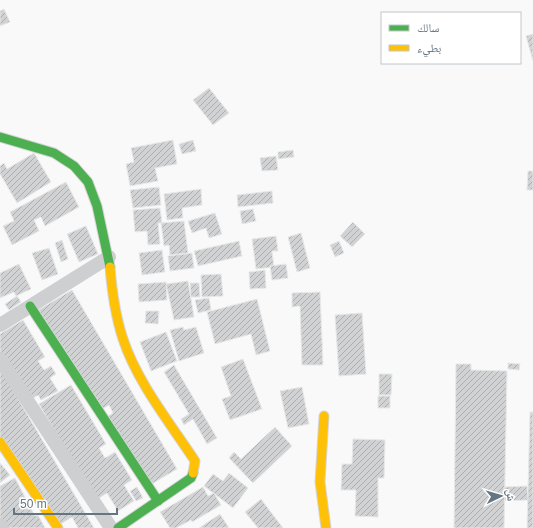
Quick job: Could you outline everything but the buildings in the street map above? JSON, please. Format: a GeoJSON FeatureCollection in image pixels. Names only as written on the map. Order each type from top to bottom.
{"type":"FeatureCollection","features":[{"type":"Feature","properties":{"kind":"street"},"geometry":{"type":"LineString","coordinates":[[0,137],[54,153],[74,166],[88,182],[97,206],[109,257],[114,308],[123,340],[136,370],[195,461],[196,470],[191,478],[118,528]]}},
{"type":"Feature","properties":{"kind":"street"},"geometry":{"type":"LineString","coordinates":[[0,149],[15,141]]}},
{"type":"Feature","properties":{"kind":"street"},"geometry":{"type":"LineString","coordinates":[[0,325],[109,257]]}},
{"type":"Feature","properties":{"kind":"street"},"geometry":{"type":"LineString","coordinates":[[30,306],[158,501]]}},
{"type":"Feature","properties":{"kind":"street"},"geometry":{"type":"LineString","coordinates":[[0,359],[111,528]]}},
{"type":"Feature","properties":{"kind":"street"},"geometry":{"type":"LineString","coordinates":[[324,416],[320,482],[326,528]]}},
{"type":"Feature","properties":{"kind":"street"},"geometry":{"type":"LineString","coordinates":[[0,442],[58,528]]}},
{"type":"Feature","properties":{"kind":"traffic: fast"},"geometry":{"type":"LineString","coordinates":[[0,137],[54,153],[74,166],[88,182],[97,206],[110,267]]}},
{"type":"Feature","properties":{"kind":"traffic: fast"},"geometry":{"type":"LineString","coordinates":[[30,306],[158,501]]}},
{"type":"Feature","properties":{"kind":"traffic: fast"},"geometry":{"type":"LineString","coordinates":[[118,528],[191,478],[193,473]]}},
{"type":"Feature","properties":{"kind":"traffic: slow"},"geometry":{"type":"LineString","coordinates":[[110,267],[116,312],[120,330],[129,355],[145,386],[195,461],[193,473]]}},
{"type":"Feature","properties":{"kind":"traffic: slow"},"geometry":{"type":"LineString","coordinates":[[324,416],[320,482],[326,528]]}},
{"type":"Feature","properties":{"kind":"traffic: slow"},"geometry":{"type":"LineString","coordinates":[[0,442],[58,528]]}}]}
